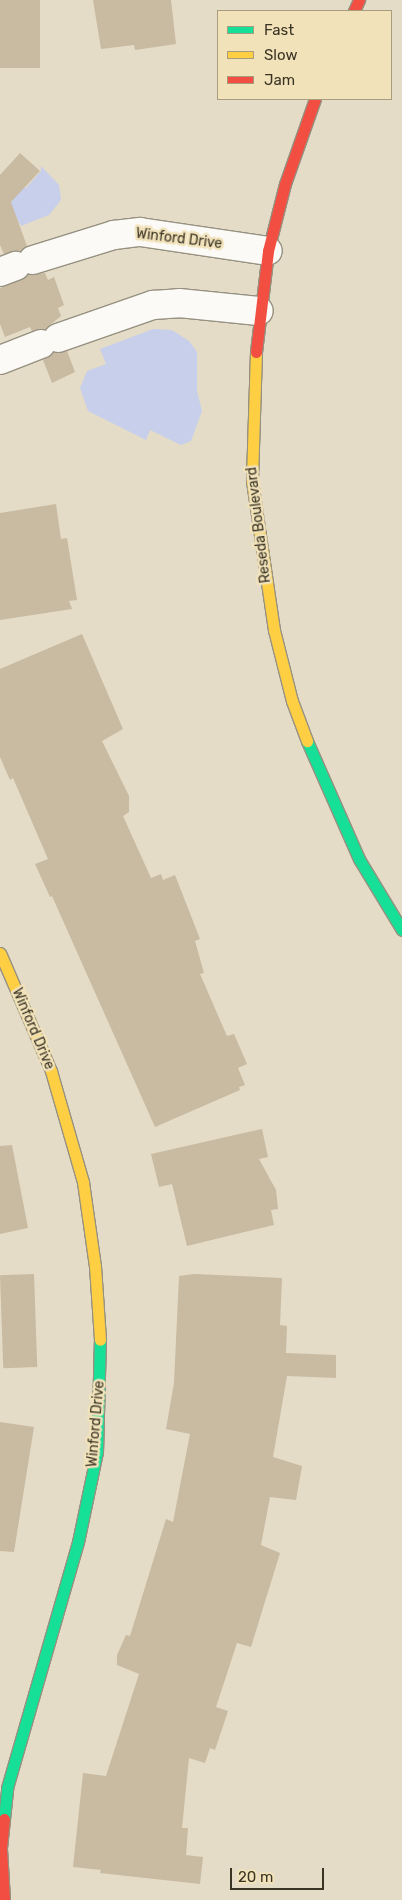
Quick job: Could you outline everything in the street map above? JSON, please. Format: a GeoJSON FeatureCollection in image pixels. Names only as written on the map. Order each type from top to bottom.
{"type":"FeatureCollection","features":[{"type":"Feature","properties":{"kind":"street","name":"Reseda Boulevard"},"geometry":{"type":"LineString","coordinates":[[315,100],[285,184],[268,251],[259,311],[252,399],[252,481],[274,630],[292,700],[325,786],[359,859],[402,930]]}},
{"type":"Feature","properties":{"kind":"street","name":"Winford Drive"},"geometry":{"type":"LineString","coordinates":[[17,266],[114,235],[140,232],[268,251]]}},
{"type":"Feature","properties":{"kind":"street"},"geometry":{"type":"LineString","coordinates":[[0,360],[153,305],[179,303],[259,311]]}},
{"type":"Feature","properties":{"kind":"street","name":"Winford Drive"},"geometry":{"type":"LineString","coordinates":[[0,953],[51,1070],[83,1182],[95,1266],[101,1359],[97,1452],[78,1542],[8,1788],[1,1849],[4,1900]]}},
{"type":"Feature","properties":{"kind":"water"},"geometry":{"type":"Polygon","coordinates":[[[41,166],[59,185],[61,200],[49,215],[21,226],[5,197],[19,182],[26,188],[41,171],[41,166]]]}},
{"type":"Feature","properties":{"kind":"water"},"geometry":{"type":"Polygon","coordinates":[[[153,329],[172,330],[189,341],[197,352],[197,391],[202,411],[191,441],[181,445],[150,430],[146,440],[88,411],[80,388],[87,371],[106,364],[100,349],[153,329]]]}},
{"type":"Feature","properties":{"kind":"building"},"geometry":{"type":"Polygon","coordinates":[[[0,0],[40,0],[40,68],[0,68],[0,0]]]}},
{"type":"Feature","properties":{"kind":"building"},"geometry":{"type":"Polygon","coordinates":[[[93,0],[171,0],[176,44],[135,50],[134,45],[101,49],[93,0]]]}},
{"type":"Feature","properties":{"kind":"building"},"geometry":{"type":"Polygon","coordinates":[[[20,153],[40,171],[11,202],[27,246],[20,251],[4,254],[0,245],[0,175],[20,153]]]}},
{"type":"Feature","properties":{"kind":"building"},"geometry":{"type":"Polygon","coordinates":[[[45,273],[48,280],[54,277],[64,305],[58,308],[61,316],[45,329],[32,331],[30,327],[5,337],[0,324],[0,288],[29,275],[45,273]]]}},
{"type":"Feature","properties":{"kind":"building"},"geometry":{"type":"Polygon","coordinates":[[[67,351],[75,372],[52,383],[43,360],[54,353],[67,351]]]}},
{"type":"Feature","properties":{"kind":"building"},"geometry":{"type":"Polygon","coordinates":[[[56,504],[61,539],[67,538],[77,600],[69,601],[72,609],[0,620],[0,513],[56,504]]]}},
{"type":"Feature","properties":{"kind":"building"},"geometry":{"type":"Polygon","coordinates":[[[82,634],[123,729],[102,741],[129,796],[129,812],[123,816],[151,878],[161,874],[163,880],[175,875],[200,939],[195,941],[204,973],[200,974],[227,1036],[234,1034],[247,1064],[238,1068],[245,1085],[239,1087],[240,1090],[155,1127],[52,896],[50,897],[35,864],[48,859],[13,778],[10,780],[0,757],[0,669],[82,634]]]}},
{"type":"Feature","properties":{"kind":"building"},"geometry":{"type":"Polygon","coordinates":[[[262,1129],[268,1157],[259,1159],[276,1190],[278,1209],[271,1210],[274,1225],[187,1246],[172,1184],[159,1187],[151,1154],[262,1129]]]}},
{"type":"Feature","properties":{"kind":"building"},"geometry":{"type":"Polygon","coordinates":[[[12,1145],[28,1228],[0,1234],[0,1146],[12,1145]]]}},
{"type":"Feature","properties":{"kind":"building"},"geometry":{"type":"Polygon","coordinates":[[[34,1274],[37,1367],[3,1368],[0,1275],[34,1274]]]}},
{"type":"Feature","properties":{"kind":"building"},"geometry":{"type":"Polygon","coordinates":[[[194,1274],[282,1278],[280,1325],[287,1326],[286,1353],[336,1355],[336,1378],[287,1376],[273,1457],[302,1466],[296,1500],[270,1497],[261,1545],[280,1553],[251,1647],[237,1643],[216,1707],[228,1711],[215,1750],[210,1748],[205,1763],[189,1758],[182,1828],[188,1828],[186,1855],[203,1857],[200,1884],[100,1873],[101,1870],[73,1867],[83,1773],[106,1776],[139,1674],[117,1665],[117,1655],[126,1635],[130,1636],[166,1519],[173,1522],[190,1434],[166,1429],[174,1383],[179,1276],[194,1274]]]}},
{"type":"Feature","properties":{"kind":"building"},"geometry":{"type":"Polygon","coordinates":[[[0,1422],[34,1427],[14,1552],[0,1551],[0,1422]]]}},
{"type":"Feature","properties":{"kind":"traffic: fast"},"geometry":{"type":"LineString","coordinates":[[307,741],[359,859],[402,930]]}},
{"type":"Feature","properties":{"kind":"traffic: fast"},"geometry":{"type":"LineString","coordinates":[[4,1819],[7,1788],[78,1542],[97,1452],[100,1340]]}},
{"type":"Feature","properties":{"kind":"traffic: slow"},"geometry":{"type":"LineString","coordinates":[[256,352],[252,481],[274,630],[292,701],[307,741]]}},
{"type":"Feature","properties":{"kind":"traffic: slow"},"geometry":{"type":"LineString","coordinates":[[0,953],[51,1071],[83,1182],[95,1266],[100,1340]]}},
{"type":"Feature","properties":{"kind":"traffic: jam"},"geometry":{"type":"LineString","coordinates":[[354,10],[359,0]]}},
{"type":"Feature","properties":{"kind":"traffic: jam"},"geometry":{"type":"LineString","coordinates":[[256,352],[268,251],[285,184],[315,100]]}},
{"type":"Feature","properties":{"kind":"traffic: jam"},"geometry":{"type":"LineString","coordinates":[[4,1819],[1,1849],[4,1900]]}}]}
